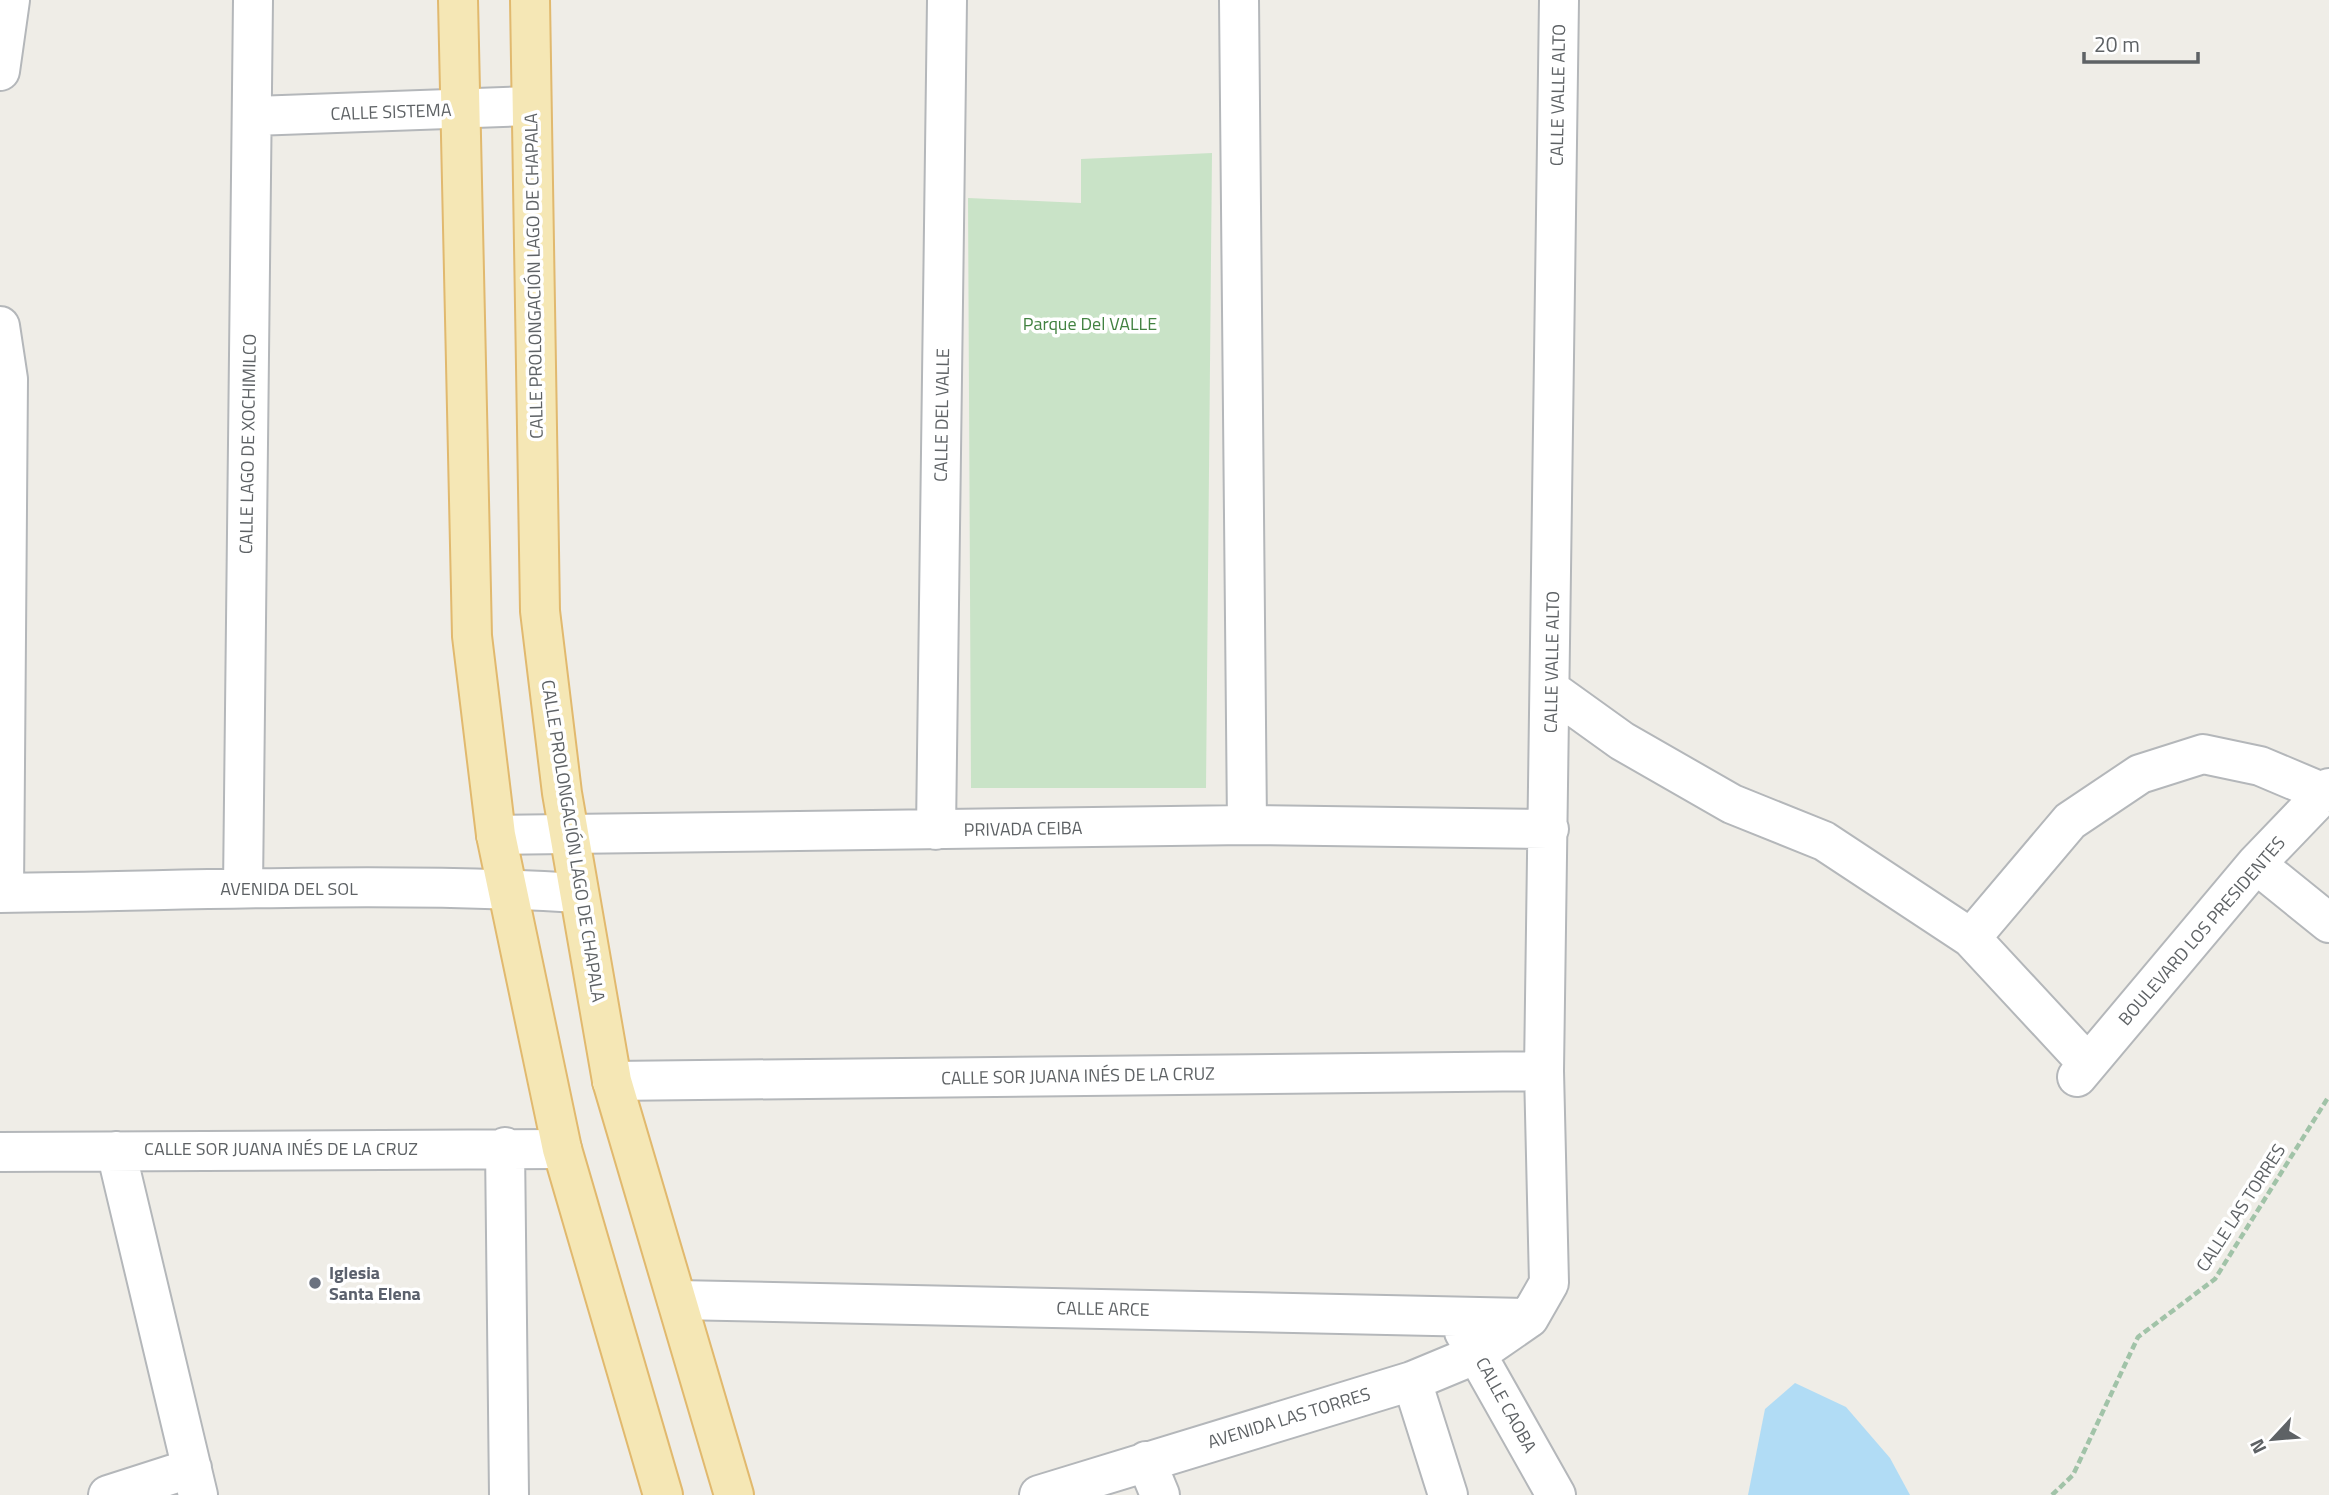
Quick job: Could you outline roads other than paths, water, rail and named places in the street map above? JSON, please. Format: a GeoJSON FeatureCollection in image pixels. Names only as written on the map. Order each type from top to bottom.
{"type":"FeatureCollection","features":[{"type":"Feature","properties":{"kind":"main road"},"geometry":{"type":"LineString","coordinates":[[458,0],[472,636],[496,835],[562,1149],[663,1495]]}},
{"type":"Feature","properties":{"kind":"main road","name":"CALLE PROLONGACIÓN LAGO DE CHAPALA"},"geometry":{"type":"LineString","coordinates":[[530,0],[540,611],[568,834],[611,1081],[734,1495]]}},
{"type":"Feature","properties":{"kind":"street"},"geometry":{"type":"LineString","coordinates":[[0,71],[10,0]]}},
{"type":"Feature","properties":{"kind":"street","name":"CALLE LAGO DE XOCHIMILCO"},"geometry":{"type":"LineString","coordinates":[[243,888],[253,0]]}},
{"type":"Feature","properties":{"kind":"street","name":"CALLE DEL VALLE"},"geometry":{"type":"LineString","coordinates":[[936,830],[947,0]]}},
{"type":"Feature","properties":{"kind":"street"},"geometry":{"type":"LineString","coordinates":[[1240,0],[1247,825]]}},
{"type":"Feature","properties":{"kind":"street","name":"CALLE VALLE ALTO"},"geometry":{"type":"LineString","coordinates":[[1529,1318],[1549,1283],[1544,1072],[1552,690],[1559,0]]}},
{"type":"Feature","properties":{"kind":"street","name":"CALLE SISTEMA"},"geometry":{"type":"LineString","coordinates":[[252,116],[531,106]]}},
{"type":"Feature","properties":{"kind":"street"},"geometry":{"type":"LineString","coordinates":[[0,326],[8,379],[2,893]]}},
{"type":"Feature","properties":{"kind":"street"},"geometry":{"type":"LineString","coordinates":[[1552,690],[1622,741],[1732,804],[1824,841],[1971,938],[2070,821],[2140,774],[2203,754],[2260,766],[2327,791]]}},
{"type":"Feature","properties":{"kind":"street","name":"BOULEVARD LOS PRESIDENTES"},"geometry":{"type":"LineString","coordinates":[[1971,938],[2083,1070],[2256,864],[2327,791]]}},
{"type":"Feature","properties":{"kind":"street","name":"PRIVADA CEIBA"},"geometry":{"type":"LineString","coordinates":[[496,835],[1247,825],[1549,829]]}},
{"type":"Feature","properties":{"kind":"street"},"geometry":{"type":"LineString","coordinates":[[2256,864],[2329,923]]}},
{"type":"Feature","properties":{"kind":"street","name":"AVENIDA DEL SOL"},"geometry":{"type":"LineString","coordinates":[[2,893],[243,888],[507,889],[579,893]]}},
{"type":"Feature","properties":{"kind":"street","name":"CALLE SOR JUANA INÉS DE LA CRUZ"},"geometry":{"type":"LineString","coordinates":[[611,1081],[1544,1072]]}},
{"type":"Feature","properties":{"kind":"street"},"geometry":{"type":"LineString","coordinates":[[505,1147],[509,1495]]}},
{"type":"Feature","properties":{"kind":"street","name":"CALLE SOR JUANA INÉS DE LA CRUZ"},"geometry":{"type":"LineString","coordinates":[[0,1152],[505,1147],[562,1149]]}},
{"type":"Feature","properties":{"kind":"street"},"geometry":{"type":"LineString","coordinates":[[108,1495],[195,1481],[116,1151]]}},
{"type":"Feature","properties":{"kind":"street","name":"CALLE ARCE"},"geometry":{"type":"LineString","coordinates":[[677,1300],[1529,1318]]}},
{"type":"Feature","properties":{"kind":"street","name":"CALLE CAOBA"},"geometry":{"type":"LineString","coordinates":[[1455,1316],[1556,1495]]}},
{"type":"Feature","properties":{"kind":"street","name":"AVENIDA LAS TORRES"},"geometry":{"type":"LineString","coordinates":[[1039,1495],[1153,1478],[1477,1354],[1529,1318]]}},
{"type":"Feature","properties":{"kind":"street"},"geometry":{"type":"LineString","coordinates":[[1412,1381],[1448,1495]]}},
{"type":"Feature","properties":{"kind":"water"},"geometry":{"type":"Polygon","coordinates":[[[1795,1383],[1846,1407],[1890,1458],[1910,1495],[1748,1495],[1765,1409],[1795,1383]]]}},
{"type":"Feature","properties":{"kind":"place","name":"Iglesia Santa Elena"},"geometry":{"type":"Point","coordinates":[315,1283]}},
{"type":"Feature","properties":{"kind":"park label","name":"Parque Del VALLE"},"geometry":{"type":"Point","coordinates":[1090,324]}}]}
